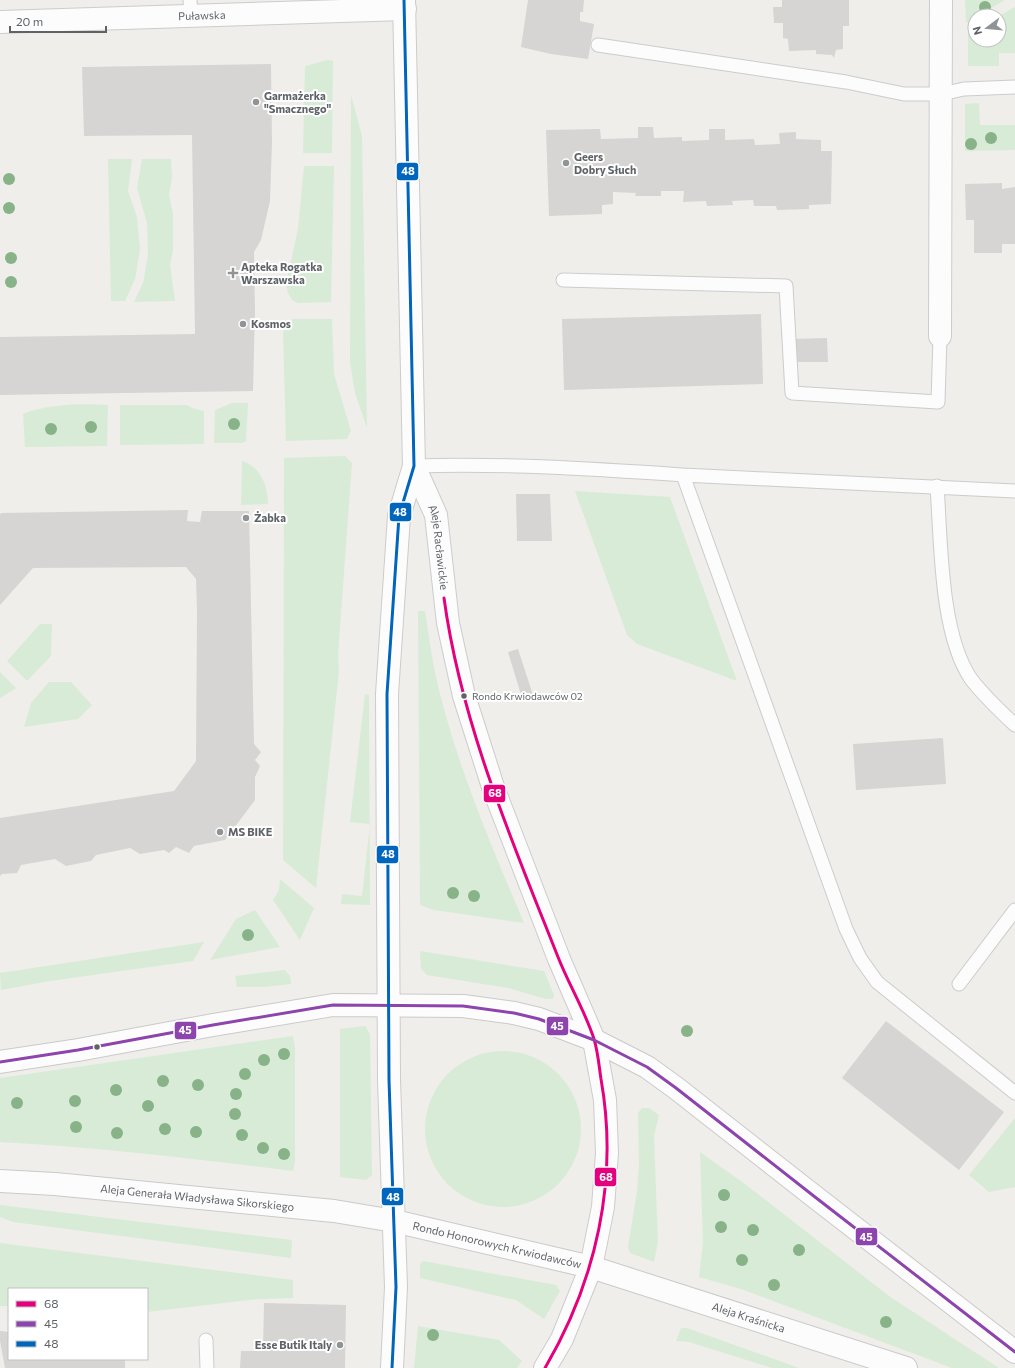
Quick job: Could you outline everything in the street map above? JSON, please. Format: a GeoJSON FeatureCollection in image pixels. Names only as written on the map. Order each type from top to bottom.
{"type":"FeatureCollection","features":[{"type":"Feature","properties":{"kind":"street"},"geometry":{"type":"LineString","coordinates":[[940,336],[941,0]]}},
{"type":"Feature","properties":{"kind":"street","name":"Puławska"},"geometry":{"type":"LineString","coordinates":[[0,22],[191,8],[343,10],[404,5]]}},
{"type":"Feature","properties":{"kind":"street","name":"Aleje Racławickie"},"geometry":{"type":"LineString","coordinates":[[388,1006],[387,694],[399,516],[414,466],[404,5]]}},
{"type":"Feature","properties":{"kind":"street","name":"Aleje Racławickie"},"geometry":{"type":"LineString","coordinates":[[414,466],[436,515],[448,623],[456,664],[472,724],[494,790],[559,959],[594,1040]]}},
{"type":"Feature","properties":{"kind":"street"},"geometry":{"type":"LineString","coordinates":[[0,1062],[78,1050],[333,1005],[463,1006],[507,1012],[539,1019],[594,1040],[647,1067],[1015,1352]]}},
{"type":"Feature","properties":{"kind":"street"},"geometry":{"type":"LineString","coordinates":[[388,1006],[396,1311],[392,1368]]}},
{"type":"Feature","properties":{"kind":"street","name":"Rondo Honorowych Krwiodawców"},"geometry":{"type":"LineString","coordinates":[[394,1221],[591,1267],[603,1207],[607,1153],[605,1100],[594,1040]]}},
{"type":"Feature","properties":{"kind":"street","name":"Aleja Generała Władysława Sikorskiego"},"geometry":{"type":"LineString","coordinates":[[0,1181],[56,1184],[334,1211],[394,1221]]}},
{"type":"Feature","properties":{"kind":"street"},"geometry":{"type":"LineString","coordinates":[[544,1368],[562,1339],[591,1267]]}},
{"type":"Feature","properties":{"kind":"street","name":"Aleja Kraśnicka"},"geometry":{"type":"LineString","coordinates":[[591,1267],[906,1368]]}},
{"type":"Feature","properties":{"kind":"lane"},"geometry":{"type":"LineString","coordinates":[[598,45],[846,82],[904,94],[941,94],[964,89],[1015,87]]}},
{"type":"Feature","properties":{"kind":"lane"},"geometry":{"type":"LineString","coordinates":[[563,280],[786,286],[792,393],[938,402],[940,336]]}},
{"type":"Feature","properties":{"kind":"lane"},"geometry":{"type":"LineString","coordinates":[[414,466],[475,464],[557,466],[683,476],[1010,490],[1015,501]]}},
{"type":"Feature","properties":{"kind":"lane"},"geometry":{"type":"LineString","coordinates":[[683,476],[846,929],[860,958],[877,982],[1015,1093]]}},
{"type":"Feature","properties":{"kind":"lane"},"geometry":{"type":"LineString","coordinates":[[937,486],[946,601],[954,642],[971,678],[1015,725]]}},
{"type":"Feature","properties":{"kind":"lane"},"geometry":{"type":"LineString","coordinates":[[959,984],[1015,910]]}},
{"type":"Feature","properties":{"kind":"lane"},"geometry":{"type":"LineString","coordinates":[[206,1340],[207,1368]]}},
{"type":"Feature","properties":{"kind":"green space"},"geometry":{"type":"Polygon","coordinates":[[[965,0],[1005,0],[991,8],[967,8],[966,23],[965,0]]]}},
{"type":"Feature","properties":{"kind":"green space"},"geometry":{"type":"Polygon","coordinates":[[[1015,7],[1015,53],[999,53],[999,66],[968,66],[968,48],[1007,48],[1007,12],[1015,7]]]}},
{"type":"Feature","properties":{"kind":"green space"},"geometry":{"type":"Polygon","coordinates":[[[328,60],[333,61],[332,153],[303,153],[305,66],[328,60]]]}},
{"type":"Feature","properties":{"kind":"green space"},"geometry":{"type":"Polygon","coordinates":[[[351,95],[362,136],[367,428],[355,393],[350,363],[351,95]]]}},
{"type":"Feature","properties":{"kind":"green space"},"geometry":{"type":"Polygon","coordinates":[[[979,103],[980,125],[1015,125],[1015,150],[965,151],[965,104],[979,103]]]}},
{"type":"Feature","properties":{"kind":"green space"},"geometry":{"type":"Polygon","coordinates":[[[108,159],[132,159],[128,191],[137,217],[140,250],[135,279],[125,301],[111,301],[108,159]]]}},
{"type":"Feature","properties":{"kind":"green space"},"geometry":{"type":"Polygon","coordinates":[[[142,159],[171,159],[172,178],[169,195],[173,214],[173,251],[170,264],[175,301],[134,302],[143,283],[148,255],[147,223],[137,188],[142,159]]]}},
{"type":"Feature","properties":{"kind":"green space"},"geometry":{"type":"Polygon","coordinates":[[[304,166],[334,166],[331,302],[298,303],[292,300],[288,293],[286,284],[298,229],[304,166]]]}},
{"type":"Feature","properties":{"kind":"green space"},"geometry":{"type":"Polygon","coordinates":[[[293,319],[332,319],[334,374],[351,431],[347,439],[286,441],[283,332],[293,319]]]}},
{"type":"Feature","properties":{"kind":"green space"},"geometry":{"type":"Polygon","coordinates":[[[232,403],[248,403],[246,441],[242,443],[214,443],[215,410],[232,403]]]}},
{"type":"Feature","properties":{"kind":"green space"},"geometry":{"type":"Polygon","coordinates":[[[87,404],[108,405],[107,446],[25,447],[23,414],[53,406],[87,404]]]}},
{"type":"Feature","properties":{"kind":"green space"},"geometry":{"type":"Polygon","coordinates":[[[120,405],[187,405],[204,411],[204,444],[120,445],[120,405]]]}},
{"type":"Feature","properties":{"kind":"green space"},"geometry":{"type":"Polygon","coordinates":[[[345,456],[352,463],[338,655],[339,671],[316,888],[283,860],[284,458],[345,456]]]}},
{"type":"Feature","properties":{"kind":"green space"},"geometry":{"type":"Polygon","coordinates":[[[242,461],[249,464],[259,472],[267,491],[268,504],[241,505],[242,461]]]}},
{"type":"Feature","properties":{"kind":"green space"},"geometry":{"type":"Polygon","coordinates":[[[575,491],[670,497],[737,681],[637,644],[627,635],[575,491]]]}},
{"type":"Feature","properties":{"kind":"green space"},"geometry":{"type":"Polygon","coordinates":[[[418,611],[425,611],[438,686],[455,747],[476,806],[524,923],[434,910],[420,905],[418,611]]]}},
{"type":"Feature","properties":{"kind":"green space"},"geometry":{"type":"Polygon","coordinates":[[[40,624],[52,624],[51,656],[27,681],[7,661],[40,624]]]}},
{"type":"Feature","properties":{"kind":"green space"},"geometry":{"type":"Polygon","coordinates":[[[0,672],[16,688],[0,698],[0,672]]]}},
{"type":"Feature","properties":{"kind":"green space"},"geometry":{"type":"Polygon","coordinates":[[[49,682],[71,682],[92,705],[78,719],[24,727],[31,703],[49,682]]]}},
{"type":"Feature","properties":{"kind":"green space"},"geometry":{"type":"Polygon","coordinates":[[[365,694],[369,695],[370,824],[350,822],[365,694]]]}},
{"type":"Feature","properties":{"kind":"green space"},"geometry":{"type":"Polygon","coordinates":[[[370,827],[370,905],[341,904],[342,894],[362,896],[370,827]]]}},
{"type":"Feature","properties":{"kind":"green space"},"geometry":{"type":"Polygon","coordinates":[[[280,879],[314,908],[300,940],[273,900],[279,890],[280,879]]]}},
{"type":"Feature","properties":{"kind":"green space"},"geometry":{"type":"Polygon","coordinates":[[[255,910],[280,947],[210,960],[236,919],[255,910]]]}},
{"type":"Feature","properties":{"kind":"green space"},"geometry":{"type":"Polygon","coordinates":[[[204,942],[193,961],[50,981],[1,990],[0,973],[204,942]]]}},
{"type":"Feature","properties":{"kind":"green space"},"geometry":{"type":"Polygon","coordinates":[[[420,951],[544,971],[554,995],[553,999],[546,999],[508,988],[427,975],[421,969],[420,951]]]}},
{"type":"Feature","properties":{"kind":"green space"},"geometry":{"type":"Polygon","coordinates":[[[285,970],[290,976],[291,984],[265,987],[237,987],[235,976],[285,970]]]}},
{"type":"Feature","properties":{"kind":"green space"},"geometry":{"type":"Polygon","coordinates":[[[365,1026],[370,1034],[372,1175],[366,1180],[340,1177],[340,1029],[365,1026]]]}},
{"type":"Feature","properties":{"kind":"green space"},"geometry":{"type":"Polygon","coordinates":[[[293,1036],[295,1048],[295,1162],[293,1171],[110,1150],[0,1142],[0,1078],[293,1036]]]}},
{"type":"Feature","properties":{"kind":"green space"},"geometry":{"type":"Polygon","coordinates":[[[495,1051],[511,1051],[526,1054],[540,1060],[553,1068],[564,1079],[578,1106],[581,1129],[580,1144],[572,1166],[564,1179],[553,1190],[526,1204],[511,1207],[495,1207],[480,1204],[466,1198],[453,1190],[442,1179],[428,1152],[425,1137],[425,1121],[428,1106],[434,1092],[442,1079],[453,1068],[480,1054],[495,1051]]]}},
{"type":"Feature","properties":{"kind":"green space"},"geometry":{"type":"Polygon","coordinates":[[[642,1108],[649,1108],[659,1115],[654,1136],[658,1242],[654,1262],[630,1253],[628,1247],[637,1191],[639,1165],[638,1113],[642,1108]]]}},
{"type":"Feature","properties":{"kind":"green space"},"geometry":{"type":"Polygon","coordinates":[[[1015,1118],[1015,1187],[989,1192],[969,1175],[1015,1118]]]}},
{"type":"Feature","properties":{"kind":"green space"},"geometry":{"type":"Polygon","coordinates":[[[700,1152],[745,1184],[889,1296],[999,1368],[952,1368],[741,1289],[699,1277],[703,1243],[700,1152]]]}},
{"type":"Feature","properties":{"kind":"green space"},"geometry":{"type":"Polygon","coordinates":[[[0,1205],[292,1240],[291,1258],[13,1222],[0,1217],[0,1205]]]}},
{"type":"Feature","properties":{"kind":"green space"},"geometry":{"type":"Polygon","coordinates":[[[0,1243],[293,1280],[293,1298],[259,1299],[148,1312],[148,1288],[8,1288],[8,1306],[0,1306],[0,1243]]]}},
{"type":"Feature","properties":{"kind":"green space"},"geometry":{"type":"Polygon","coordinates":[[[423,1261],[556,1285],[560,1291],[544,1319],[516,1300],[420,1278],[420,1264],[423,1261]]]}},
{"type":"Feature","properties":{"kind":"green space"},"geometry":{"type":"Polygon","coordinates":[[[418,1326],[499,1340],[522,1361],[517,1368],[414,1368],[418,1326]]]}},
{"type":"Feature","properties":{"kind":"green space"},"geometry":{"type":"Polygon","coordinates":[[[681,1328],[687,1328],[799,1368],[772,1368],[689,1342],[676,1341],[681,1328]]]}},
{"type":"Feature","properties":{"kind":"building"},"geometry":{"type":"Polygon","coordinates":[[[528,0],[584,0],[583,12],[580,12],[580,21],[594,24],[588,59],[551,54],[521,47],[528,0]]]}},
{"type":"Feature","properties":{"kind":"building"},"geometry":{"type":"Polygon","coordinates":[[[782,0],[849,0],[849,26],[843,26],[843,49],[836,50],[834,58],[832,55],[816,54],[816,50],[789,51],[788,39],[783,38],[783,23],[774,23],[773,7],[782,7],[782,0]]]}},
{"type":"Feature","properties":{"kind":"building"},"geometry":{"type":"Polygon","coordinates":[[[271,64],[272,143],[270,201],[261,240],[254,252],[255,310],[253,391],[0,395],[0,337],[195,334],[192,135],[84,136],[82,67],[271,64]]]}},
{"type":"Feature","properties":{"kind":"building"},"geometry":{"type":"Polygon","coordinates":[[[638,127],[653,127],[654,138],[682,137],[682,141],[709,140],[709,129],[725,129],[725,140],[754,139],[755,145],[780,144],[779,133],[796,132],[796,139],[821,140],[821,151],[832,151],[831,204],[809,205],[809,209],[777,210],[776,206],[754,206],[753,200],[732,201],[733,205],[707,206],[706,201],[683,202],[684,191],[661,191],[661,196],[635,196],[636,193],[613,192],[613,204],[602,205],[602,214],[549,216],[546,130],[600,129],[601,139],[638,138],[638,127]]]}},
{"type":"Feature","properties":{"kind":"building"},"geometry":{"type":"Polygon","coordinates":[[[1002,183],[1002,189],[1015,187],[1015,244],[1002,244],[1002,253],[974,253],[974,220],[966,220],[965,184],[1002,183]]]}},
{"type":"Feature","properties":{"kind":"building"},"geometry":{"type":"Polygon","coordinates":[[[761,314],[763,384],[564,390],[562,319],[761,314]]]}},
{"type":"Feature","properties":{"kind":"building"},"geometry":{"type":"Polygon","coordinates":[[[827,338],[828,362],[794,362],[793,339],[827,338]]]}},
{"type":"Feature","properties":{"kind":"building"},"geometry":{"type":"Polygon","coordinates":[[[516,494],[550,494],[552,541],[517,541],[516,494]]]}},
{"type":"Feature","properties":{"kind":"building"},"geometry":{"type":"Polygon","coordinates":[[[188,510],[187,521],[200,522],[202,511],[249,511],[254,744],[261,752],[255,760],[260,766],[255,777],[255,800],[225,840],[194,846],[189,853],[176,847],[169,853],[164,850],[140,854],[130,848],[96,855],[91,861],[66,866],[55,859],[21,865],[17,873],[2,874],[0,876],[0,818],[174,791],[196,761],[197,611],[196,579],[186,567],[33,568],[0,605],[1,513],[188,510]]]}},
{"type":"Feature","properties":{"kind":"building"},"geometry":{"type":"Polygon","coordinates":[[[518,649],[533,695],[522,698],[508,652],[518,649]]]}},
{"type":"Feature","properties":{"kind":"building"},"geometry":{"type":"Polygon","coordinates":[[[943,738],[946,784],[856,790],[853,744],[943,738]]]}},
{"type":"Feature","properties":{"kind":"building"},"geometry":{"type":"Polygon","coordinates":[[[886,1021],[1004,1112],[959,1170],[842,1078],[886,1021]]]}},
{"type":"Feature","properties":{"kind":"building"},"geometry":{"type":"Polygon","coordinates":[[[264,1303],[346,1305],[345,1368],[240,1368],[241,1351],[263,1351],[264,1303]]]}},
{"type":"Feature","properties":{"kind":"building"},"geometry":{"type":"Polygon","coordinates":[[[0,1331],[8,1332],[8,1360],[125,1360],[125,1368],[5,1368],[0,1341],[0,1331]]]}},
{"type":"Feature","properties":{"kind":"transit line","name":"48"},"geometry":{"type":"LineString","coordinates":[[392,1368],[396,1287],[389,1080],[387,694],[399,516],[414,466],[404,0]]}},
{"type":"Feature","properties":{"kind":"transit line","name":"68"},"geometry":{"type":"LineString","coordinates":[[444,598],[452,645],[463,691],[475,736],[490,781],[523,870],[562,967],[582,1008],[594,1039],[606,1117],[607,1155],[605,1192],[599,1229],[590,1265],[578,1300],[563,1335],[545,1368]]}},
{"type":"Feature","properties":{"kind":"transit line","name":"45"},"geometry":{"type":"LineString","coordinates":[[0,1062],[78,1050],[333,1005],[463,1006],[514,1013],[539,1019],[594,1040],[647,1067],[1015,1352]]}},
{"type":"Feature","properties":{"kind":"place","name":"Garmażerka \"Smacznego\""},"geometry":{"type":"Point","coordinates":[256,102]}},
{"type":"Feature","properties":{"kind":"place","name":"Geers Dobry Słuch"},"geometry":{"type":"Point","coordinates":[566,163]}},
{"type":"Feature","properties":{"kind":"place","name":"Apteka Rogatka Warszawska"},"geometry":{"type":"Point","coordinates":[233,273]}},
{"type":"Feature","properties":{"kind":"place","name":"Kosmos"},"geometry":{"type":"Point","coordinates":[243,324]}},
{"type":"Feature","properties":{"kind":"place","name":"Żabka"},"geometry":{"type":"Point","coordinates":[246,518]}},
{"type":"Feature","properties":{"kind":"place","name":"Rondo Krwiodawców 02"},"geometry":{"type":"Point","coordinates":[464,696]}},
{"type":"Feature","properties":{"kind":"place","name":"MS BIKE"},"geometry":{"type":"Point","coordinates":[220,832]}},
{"type":"Feature","properties":{"kind":"place","name":"Esse Butik Italy"},"geometry":{"type":"Point","coordinates":[340,1345]}}]}
